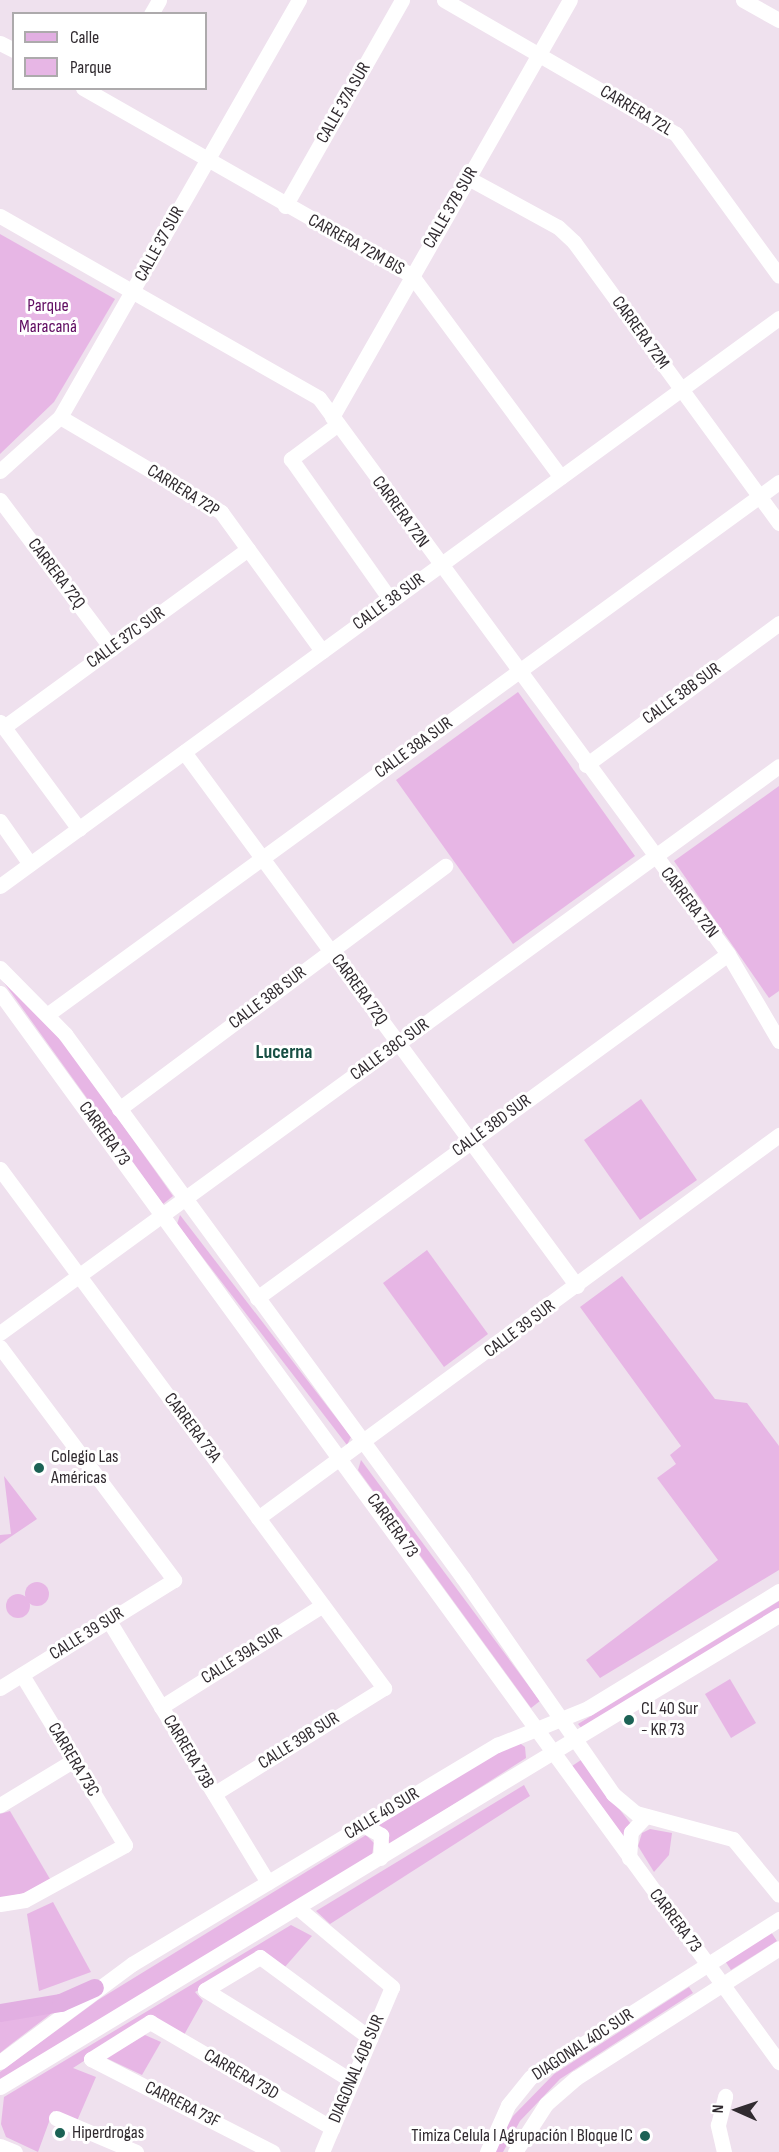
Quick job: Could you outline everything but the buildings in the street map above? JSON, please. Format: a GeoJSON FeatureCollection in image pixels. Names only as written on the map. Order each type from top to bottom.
{"type":"FeatureCollection","features":[{"type":"Feature","properties":{"kind":"main road"},"geometry":{"type":"LineString","coordinates":[[0,2013],[61,2003],[94,1988]]}},
{"type":"Feature","properties":{"kind":"street","name":"CALLE 37 SUR"},"geometry":{"type":"LineString","coordinates":[[0,471],[60,417],[299,0]]}},
{"type":"Feature","properties":{"kind":"street","name":"CALLE 37A SUR"},"geometry":{"type":"LineString","coordinates":[[285,206],[402,0]]}},
{"type":"Feature","properties":{"kind":"street","name":"CARRERA 72L"},"geometry":{"type":"LineString","coordinates":[[444,0],[676,134],[779,276]]}},
{"type":"Feature","properties":{"kind":"street","name":"CALLE 37B SUR"},"geometry":{"type":"LineString","coordinates":[[391,601],[291,459],[335,420],[412,276],[570,0]]}},
{"type":"Feature","properties":{"kind":"street"},"geometry":{"type":"LineString","coordinates":[[743,0],[779,21]]}},
{"type":"Feature","properties":{"kind":"street","name":"CARRERA 72M BIS"},"geometry":{"type":"LineString","coordinates":[[91,90],[106,94],[207,160],[412,276],[561,477]]}},
{"type":"Feature","properties":{"kind":"street","name":"CARRERA 72M"},"geometry":{"type":"LineString","coordinates":[[468,178],[566,233],[779,523]]}},
{"type":"Feature","properties":{"kind":"street","name":"CARRERA 72N"},"geometry":{"type":"LineString","coordinates":[[0,216],[319,399],[517,673],[728,954],[779,1041]]}},
{"type":"Feature","properties":{"kind":"street","name":"CALLE 38 SUR"},"geometry":{"type":"LineString","coordinates":[[0,886],[779,318]]}},
{"type":"Feature","properties":{"kind":"street","name":"CARRERA 72P"},"geometry":{"type":"LineString","coordinates":[[60,417],[220,512],[322,651]]}},
{"type":"Feature","properties":{"kind":"street","name":"CALLE 38A SUR"},"geometry":{"type":"LineString","coordinates":[[48,1014],[779,482]]}},
{"type":"Feature","properties":{"kind":"street","name":"CARRERA 72Q"},"geometry":{"type":"LineString","coordinates":[[0,500],[112,648]]}},
{"type":"Feature","properties":{"kind":"street","name":"CALLE 37C SUR"},"geometry":{"type":"LineString","coordinates":[[2,725],[248,549]]}},
{"type":"Feature","properties":{"kind":"street","name":"CALLE 38B SUR"},"geometry":{"type":"LineString","coordinates":[[586,765],[779,623]]}},
{"type":"Feature","properties":{"kind":"street"},"geometry":{"type":"LineString","coordinates":[[2,725],[79,829]]}},
{"type":"Feature","properties":{"kind":"street","name":"CARRERA 72Q"},"geometry":{"type":"LineString","coordinates":[[184,752],[577,1286]]}},
{"type":"Feature","properties":{"kind":"street","name":"CALLE 38C SUR"},"geometry":{"type":"LineString","coordinates":[[0,1334],[779,766]]}},
{"type":"Feature","properties":{"kind":"street"},"geometry":{"type":"LineString","coordinates":[[0,821],[30,864]]}},
{"type":"Feature","properties":{"kind":"street","name":"CALLE 38B SUR"},"geometry":{"type":"LineString","coordinates":[[119,1109],[445,866]]}},
{"type":"Feature","properties":{"kind":"street","name":"CALLE 38D SUR"},"geometry":{"type":"LineString","coordinates":[[257,1298],[728,954]]}},
{"type":"Feature","properties":{"kind":"street","name":"CARRERA 73"},"geometry":{"type":"LineString","coordinates":[[0,968],[48,1014],[119,1109],[365,1443],[620,1802],[646,1816],[733,1839],[779,1895]]}},
{"type":"Feature","properties":{"kind":"street","name":"CARRERA 73"},"geometry":{"type":"LineString","coordinates":[[0,993],[343,1459],[552,1753],[779,2062]]}},
{"type":"Feature","properties":{"kind":"street","name":"CALLE 39 SUR"},"geometry":{"type":"LineString","coordinates":[[258,1518],[365,1443],[779,1135]]}},
{"type":"Feature","properties":{"kind":"street","name":"CARRERA 73A"},"geometry":{"type":"LineString","coordinates":[[0,1169],[384,1688]]}},
{"type":"Feature","properties":{"kind":"street","name":"CALLE 39 SUR"},"geometry":{"type":"LineString","coordinates":[[0,1347],[174,1580],[0,1688]]}},
{"type":"Feature","properties":{"kind":"street","name":"CALLE 40 SUR"},"geometry":{"type":"LineString","coordinates":[[0,2062],[94,1988],[268,1882],[535,1727],[588,1708],[779,1591]]}},
{"type":"Feature","properties":{"kind":"street","name":"CALLE 39A SUR"},"geometry":{"type":"LineString","coordinates":[[161,1707],[323,1605]]}},
{"type":"Feature","properties":{"kind":"street","name":"CALLE 40 SUR"},"geometry":{"type":"LineString","coordinates":[[1,2088],[779,1615]]}},
{"type":"Feature","properties":{"kind":"street","name":"CARRERA 73B"},"geometry":{"type":"LineString","coordinates":[[108,1621],[268,1882]]}},
{"type":"Feature","properties":{"kind":"street","name":"CARRERA 73C"},"geometry":{"type":"LineString","coordinates":[[0,1904],[25,1900],[125,1845],[22,1675]]}},
{"type":"Feature","properties":{"kind":"street","name":"CALLE 39B SUR"},"geometry":{"type":"LineString","coordinates":[[214,1794],[384,1688]]}},
{"type":"Feature","properties":{"kind":"street"},"geometry":{"type":"LineString","coordinates":[[0,1805],[74,1760]]}},
{"type":"Feature","properties":{"kind":"street"},"geometry":{"type":"LineString","coordinates":[[629,1858],[631,1832],[646,1816]]}},
{"type":"Feature","properties":{"kind":"street"},"geometry":{"type":"LineString","coordinates":[[363,1825],[381,1835],[380,1858]]}},
{"type":"Feature","properties":{"kind":"street","name":"DIAGONAL 40B SUR"},"geometry":{"type":"LineString","coordinates":[[298,1908],[392,1987],[322,2152]]}},
{"type":"Feature","properties":{"kind":"street","name":"DIAGONAL 40C SUR"},"geometry":{"type":"LineString","coordinates":[[487,2152],[508,2105],[531,2077],[779,1919]]}},
{"type":"Feature","properties":{"kind":"street","name":"DIAGONAL 40C SUR"},"geometry":{"type":"LineString","coordinates":[[515,2152],[546,2104],[576,2078],[779,1948]]}},
{"type":"Feature","properties":{"kind":"street"},"geometry":{"type":"LineString","coordinates":[[352,2081],[205,1990],[260,1958],[370,2038]]}},
{"type":"Feature","properties":{"kind":"street","name":"CARRERA 73F"},"geometry":{"type":"LineString","coordinates":[[150,2022],[91,2059],[273,2152]]}},
{"type":"Feature","properties":{"kind":"street","name":"CARRERA 73D"},"geometry":{"type":"LineString","coordinates":[[150,2022],[332,2128]]}},
{"type":"Feature","properties":{"kind":"street"},"geometry":{"type":"LineString","coordinates":[[724,2152],[718,2125],[725,2096]]}},
{"type":"Feature","properties":{"kind":"street"},"geometry":{"type":"LineString","coordinates":[[56,2118],[136,2152]]}},
{"type":"Feature","properties":{"kind":"street"},"geometry":{"type":"LineString","coordinates":[[0,2146],[15,2152]]}},
{"type":"Feature","properties":{"kind":"green space","name":"Parque Maracaná"},"geometry":{"type":"Polygon","coordinates":[[[0,234],[115,299],[54,402],[0,454],[0,234]]]}},
{"type":"Feature","properties":{"kind":"green space"},"geometry":{"type":"Polygon","coordinates":[[[518,692],[635,856],[513,944],[396,780],[518,692]]]}},
{"type":"Feature","properties":{"kind":"green space"},"geometry":{"type":"Polygon","coordinates":[[[779,786],[779,991],[769,998],[674,861],[779,786]]]}},
{"type":"Feature","properties":{"kind":"green space"},"geometry":{"type":"Polygon","coordinates":[[[2,980],[66,1045],[173,1196],[163,1204],[2,980]]]}},
{"type":"Feature","properties":{"kind":"green space"},"geometry":{"type":"Polygon","coordinates":[[[641,1099],[697,1180],[640,1220],[584,1140],[641,1099]]]}},
{"type":"Feature","properties":{"kind":"green space"},"geometry":{"type":"Polygon","coordinates":[[[180,1215],[351,1437],[347,1445],[177,1224],[180,1215]]]}},
{"type":"Feature","properties":{"kind":"green space"},"geometry":{"type":"Polygon","coordinates":[[[427,1250],[488,1334],[444,1367],[383,1283],[427,1250]]]}},
{"type":"Feature","properties":{"kind":"green space"},"geometry":{"type":"Polygon","coordinates":[[[622,1276],[715,1399],[747,1403],[779,1446],[779,1570],[600,1678],[586,1660],[718,1560],[657,1478],[676,1464],[670,1455],[681,1446],[580,1307],[622,1276]]]}},
{"type":"Feature","properties":{"kind":"green space"},"geometry":{"type":"Polygon","coordinates":[[[361,1460],[540,1701],[531,1708],[358,1470],[361,1460]]]}},
{"type":"Feature","properties":{"kind":"green space"},"geometry":{"type":"Polygon","coordinates":[[[4,1476],[37,1519],[0,1544],[0,1535],[11,1534],[4,1476]]]}},
{"type":"Feature","properties":{"kind":"green space"},"geometry":{"type":"Polygon","coordinates":[[[37,1582],[46,1585],[49,1594],[46,1603],[37,1606],[28,1603],[25,1594],[28,1585],[37,1582]]]}},
{"type":"Feature","properties":{"kind":"green space"},"geometry":{"type":"Polygon","coordinates":[[[18,1594],[27,1597],[30,1606],[27,1615],[18,1618],[9,1615],[6,1606],[9,1597],[18,1594]]]}},
{"type":"Feature","properties":{"kind":"green space"},"geometry":{"type":"Polygon","coordinates":[[[779,1601],[779,1610],[582,1729],[578,1724],[779,1601]]]}},
{"type":"Feature","properties":{"kind":"green space"},"geometry":{"type":"Polygon","coordinates":[[[730,1679],[756,1723],[731,1738],[705,1694],[730,1679]]]}},
{"type":"Feature","properties":{"kind":"green space"},"geometry":{"type":"Polygon","coordinates":[[[517,1741],[525,1747],[526,1758],[390,1845],[378,1823],[517,1741]]]}},
{"type":"Feature","properties":{"kind":"green space"},"geometry":{"type":"Polygon","coordinates":[[[581,1760],[631,1824],[622,1840],[569,1768],[581,1760]]]}},
{"type":"Feature","properties":{"kind":"green space"},"geometry":{"type":"Polygon","coordinates":[[[524,1785],[530,1796],[330,1924],[316,1911],[524,1785]]]}},
{"type":"Feature","properties":{"kind":"green space"},"geometry":{"type":"Polygon","coordinates":[[[10,1811],[50,1879],[25,1893],[0,1898],[0,1814],[10,1811]]]}},
{"type":"Feature","properties":{"kind":"green space"},"geometry":{"type":"Polygon","coordinates":[[[650,1829],[672,1833],[669,1855],[654,1872],[638,1846],[642,1833],[650,1829]]]}},
{"type":"Feature","properties":{"kind":"green space"},"geometry":{"type":"Polygon","coordinates":[[[366,1835],[374,1843],[372,1855],[0,2080],[0,2072],[98,2000],[366,1835]]]}},
{"type":"Feature","properties":{"kind":"green space"},"geometry":{"type":"Polygon","coordinates":[[[53,1902],[91,1972],[39,1991],[27,1914],[53,1902]]]}},
{"type":"Feature","properties":{"kind":"green space"},"geometry":{"type":"Polygon","coordinates":[[[291,1925],[312,1936],[284,1968],[262,1953],[195,1992],[203,2001],[184,2035],[152,2017],[73,2068],[96,2077],[77,2121],[53,2111],[38,2152],[6,2137],[1,2124],[4,2097],[291,1925]]]}},
{"type":"Feature","properties":{"kind":"green space"},"geometry":{"type":"Polygon","coordinates":[[[771,1932],[777,1941],[731,1970],[725,1961],[771,1932]]]}},
{"type":"Feature","properties":{"kind":"green space"},"geometry":{"type":"Polygon","coordinates":[[[689,1987],[693,1993],[560,2079],[520,2121],[503,2152],[493,2152],[513,2116],[554,2074],[689,1987]]]}},
{"type":"Feature","properties":{"kind":"green space"},"geometry":{"type":"Polygon","coordinates":[[[56,2010],[10,2045],[0,2053],[0,2018],[56,2010]]]}},
{"type":"Feature","properties":{"kind":"green space"},"geometry":{"type":"Polygon","coordinates":[[[145,2035],[161,2042],[142,2075],[106,2058],[145,2035]]]}},
{"type":"Feature","properties":{"kind":"place","name":"Colegio Las Américas"},"geometry":{"type":"Point","coordinates":[39,1468]}},
{"type":"Feature","properties":{"kind":"place","name":"CL 40 Sur - KR 73"},"geometry":{"type":"Point","coordinates":[629,1720]}},
{"type":"Feature","properties":{"kind":"place","name":"Hiperdrogas"},"geometry":{"type":"Point","coordinates":[60,2133]}},
{"type":"Feature","properties":{"kind":"place","name":"Timiza Celula I Agrupación I Bloque IC"},"geometry":{"type":"Point","coordinates":[645,2136]}},
{"type":"Feature","properties":{"kind":"district","name":"Lucerna"},"geometry":{"type":"Point","coordinates":[284,1052]}}]}
